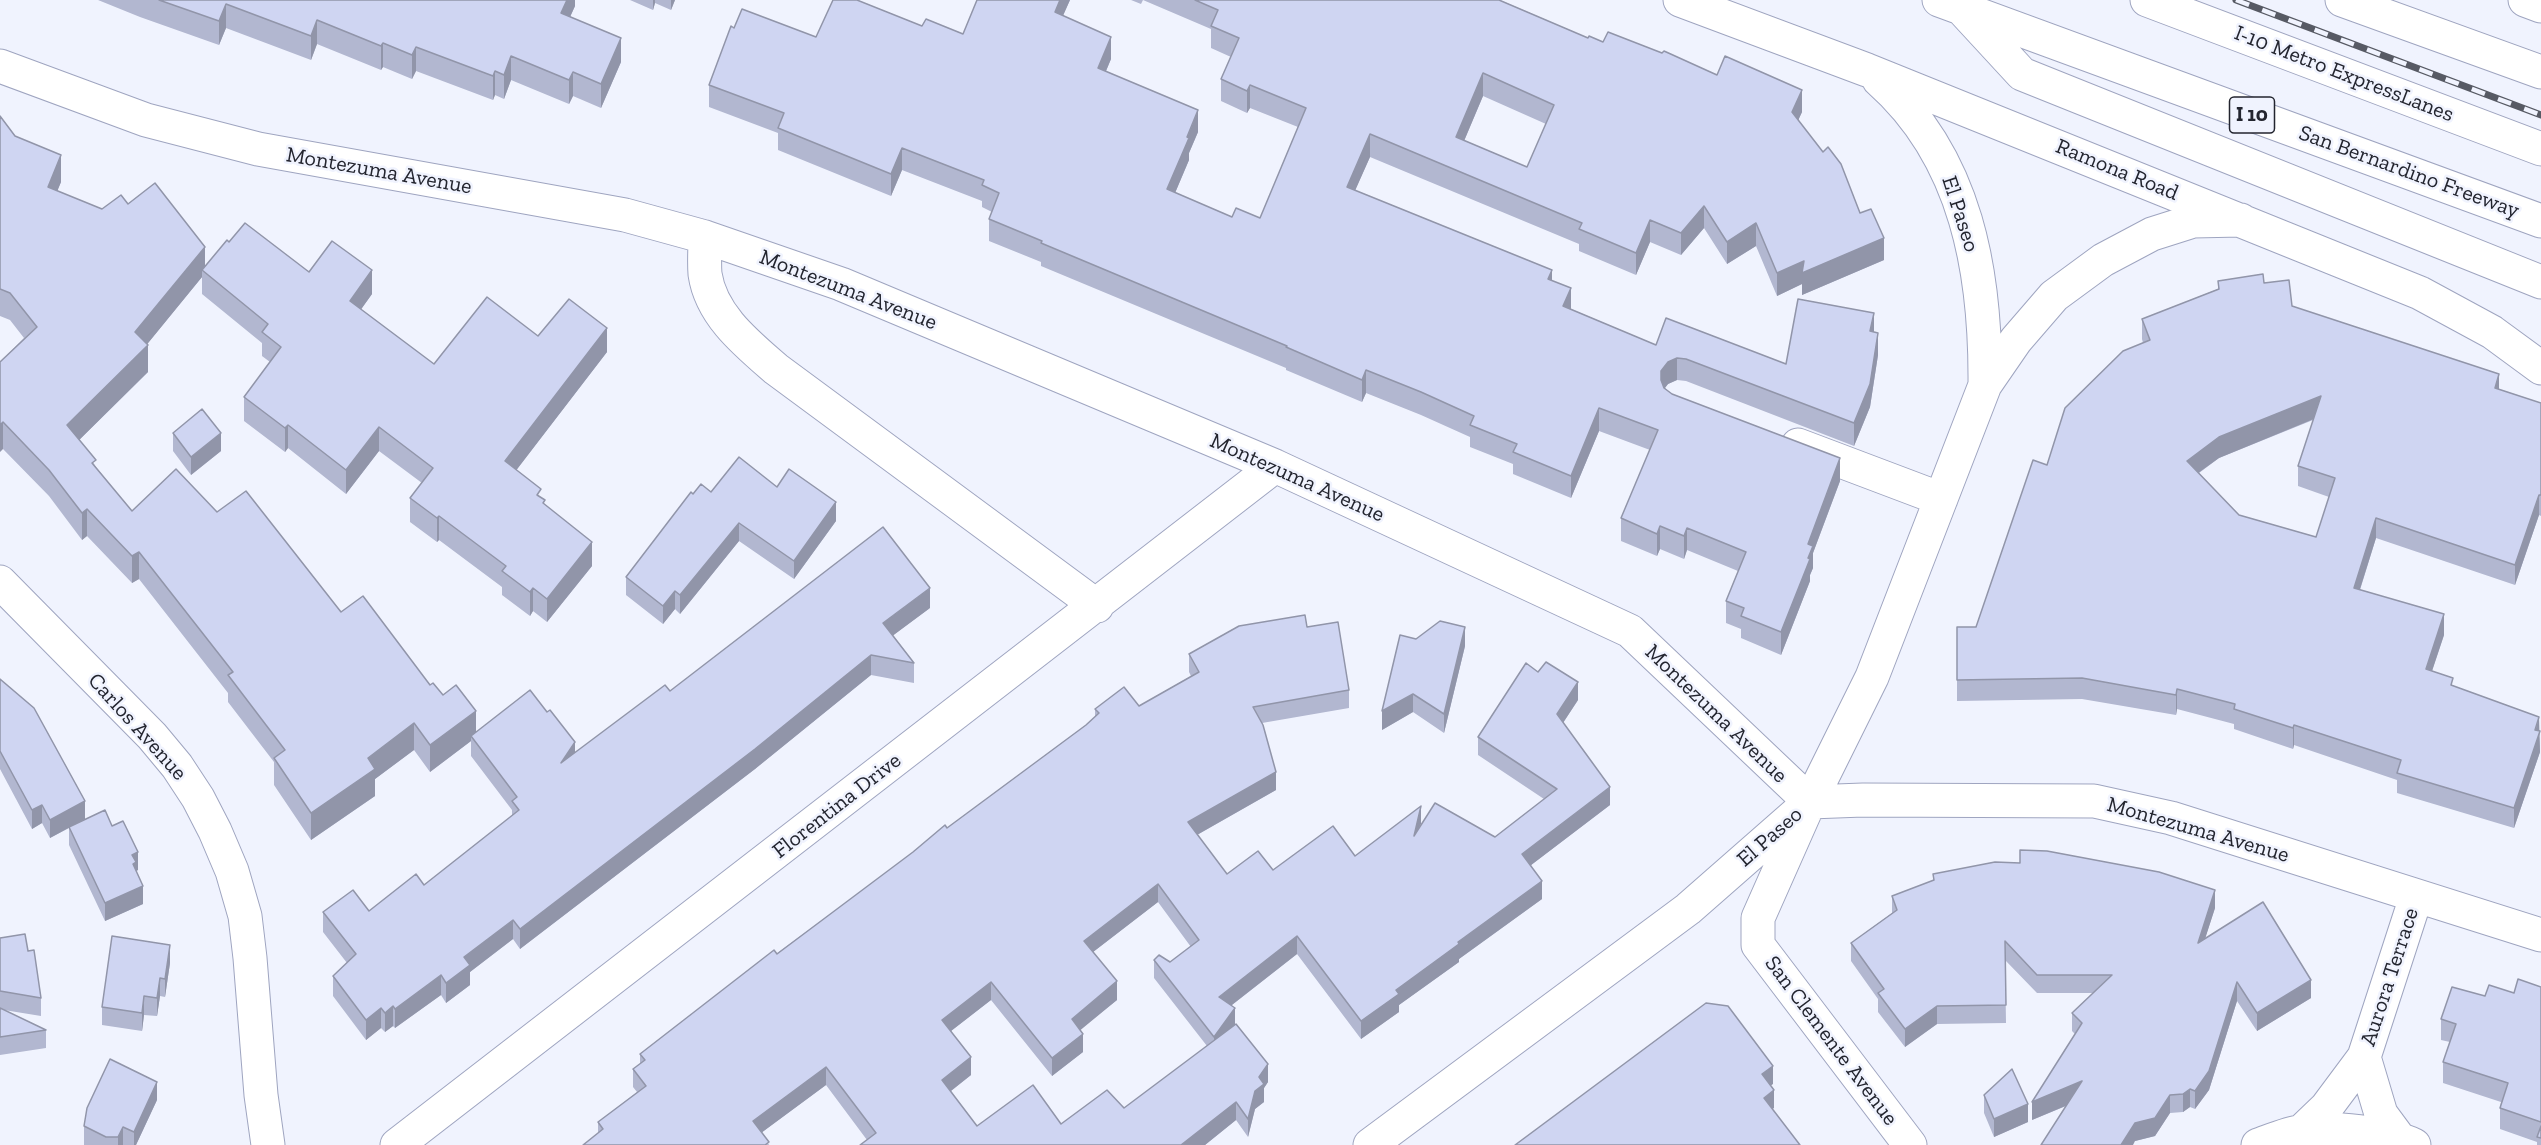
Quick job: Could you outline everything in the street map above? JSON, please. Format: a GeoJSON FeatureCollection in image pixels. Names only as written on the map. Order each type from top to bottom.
{"type":"FeatureCollection","features":[{"type":"Feature","properties":{"kind":"main road","name":"Ramona Road"},"geometry":{"type":"LineString","coordinates":[[1680,0],[1867,70],[2420,292],[2492,332],[2541,368]]}},
{"type":"Feature","properties":{"kind":"main road","name":"I-10 Metro ExpressLanes"},"geometry":{"type":"LineString","coordinates":[[2147,0],[2541,149]]}},
{"type":"Feature","properties":{"kind":"main road"},"geometry":{"type":"LineString","coordinates":[[2342,0],[2541,72]]}},
{"type":"Feature","properties":{"kind":"main road"},"geometry":{"type":"LineString","coordinates":[[2525,0],[2541,6]]}},
{"type":"Feature","properties":{"kind":"main road"},"geometry":{"type":"LineString","coordinates":[[1950,4],[2022,74],[2541,282]]}},
{"type":"Feature","properties":{"kind":"main road","name":"San Bernardino Freeway"},"geometry":{"type":"LineString","coordinates":[[1950,4],[2541,221]]}},
{"type":"Feature","properties":{"kind":"main road","name":"Montezuma Avenue"},"geometry":{"type":"LineString","coordinates":[[0,66],[146,120],[203,137],[258,149],[615,213],[705,237],[841,284],[1275,466],[1630,631],[1810,802],[1863,800],[2094,801],[2171,818],[2541,935]]}},
{"type":"Feature","properties":{"kind":"main road","name":"El Paseo"},"geometry":{"type":"LineString","coordinates":[[1867,70],[1896,95],[1917,120],[1953,180],[1968,230],[1981,288],[1985,340],[1985,385]]}},
{"type":"Feature","properties":{"kind":"main road","name":"El Paseo"},"geometry":{"type":"LineString","coordinates":[[1370,1145],[1683,913],[1810,802],[1872,677],[1985,385],[2016,340],[2054,296],[2103,260],[2152,234],[2193,221],[2241,220]]}},
{"type":"Feature","properties":{"kind":"main road"},"geometry":{"type":"LineString","coordinates":[[705,237],[705,275],[713,302],[732,328],[749,345],[776,369],[1097,606]]}},
{"type":"Feature","properties":{"kind":"main road"},"geometry":{"type":"LineString","coordinates":[[1766,432],[1941,499]]}},
{"type":"Feature","properties":{"kind":"main road","name":"Florentina Drive"},"geometry":{"type":"LineString","coordinates":[[397,1145],[1097,606],[1275,466]]}},
{"type":"Feature","properties":{"kind":"main road","name":"Carlos Avenue"},"geometry":{"type":"LineString","coordinates":[[0,582],[158,743],[193,790],[215,831],[232,872],[245,916],[261,1095],[268,1145]]}},
{"type":"Feature","properties":{"kind":"main road","name":"San Clemente Avenue"},"geometry":{"type":"LineString","coordinates":[[1810,802],[1758,918],[1758,945],[1910,1145]]}},
{"type":"Feature","properties":{"kind":"main road","name":"Aurora Terrace"},"geometry":{"type":"LineString","coordinates":[[2302,1131],[2326,1108],[2364,1057],[2416,897]]}},
{"type":"Feature","properties":{"kind":"main road"},"geometry":{"type":"LineString","coordinates":[[2364,1057],[2381,1114],[2406,1141]]}},
{"type":"Feature","properties":{"kind":"main road"},"geometry":{"type":"LineString","coordinates":[[2258,1145],[2302,1131],[2350,1131],[2406,1141]]}},
{"type":"Feature","properties":{"kind":"building"},"geometry":{"type":"Polygon","coordinates":[[[159,0],[567,0],[561,13],[621,38],[601,84],[573,72],[569,80],[511,56],[504,75],[495,71],[493,76],[416,47],[412,55],[383,43],[381,46],[317,20],[311,36],[226,4],[219,21],[159,0]]]}},
{"type":"Feature","properties":{"kind":"building"},"geometry":{"type":"Polygon","coordinates":[[[833,0],[857,0],[922,26],[926,19],[963,34],[977,0],[1060,0],[1055,12],[1111,37],[1098,68],[1198,110],[1187,137],[1189,138],[1167,189],[1232,217],[1236,208],[1260,218],[1306,108],[1250,85],[1247,91],[1221,79],[1239,38],[1211,26],[1218,10],[1195,0],[1499,0],[1588,38],[1589,36],[1603,42],[1608,32],[1662,53],[1664,51],[1717,75],[1725,56],[1802,90],[1792,112],[1823,152],[1828,147],[1841,164],[1860,213],[1871,209],[1884,238],[1802,273],[1804,261],[1777,273],[1756,223],[1727,242],[1704,206],[1681,233],[1650,220],[1636,253],[1579,229],[1582,223],[1370,134],[1347,187],[1552,270],[1548,279],[1571,288],[1563,306],[1656,345],[1666,318],[1786,364],[1798,299],[1874,313],[1870,331],[1878,333],[1870,384],[1854,423],[1686,359],[1677,358],[1668,362],[1661,371],[1664,388],[1672,394],[1840,458],[1808,544],[1813,546],[1808,558],[1810,559],[1781,632],[1741,616],[1744,608],[1726,601],[1746,552],[1687,528],[1684,536],[1660,526],[1657,534],[1621,518],[1658,430],[1599,408],[1571,476],[1513,452],[1517,444],[1470,425],[1474,416],[1421,392],[1366,370],[1362,380],[989,219],[999,193],[982,185],[984,180],[902,148],[891,174],[778,128],[784,113],[709,85],[731,26],[734,28],[742,9],[816,37],[833,0]],[[1483,73],[1456,137],[1527,167],[1554,105],[1483,73]]]}},
{"type":"Feature","properties":{"kind":"building"},"geometry":{"type":"Polygon","coordinates":[[[0,116],[15,136],[61,155],[48,187],[102,209],[121,195],[128,204],[155,183],[205,247],[135,332],[148,345],[67,425],[96,460],[92,463],[132,511],[176,469],[217,512],[246,491],[341,612],[363,596],[430,685],[433,683],[443,695],[456,685],[476,711],[430,745],[414,723],[368,758],[375,769],[311,813],[274,758],[285,750],[228,675],[233,672],[139,552],[132,556],[87,509],[82,513],[49,470],[3,422],[0,425],[0,362],[37,327],[10,293],[0,289],[0,116]]]}},
{"type":"Feature","properties":{"kind":"building"},"geometry":{"type":"Polygon","coordinates":[[[245,223],[309,272],[332,241],[372,270],[350,301],[434,364],[487,297],[538,336],[569,299],[607,328],[505,461],[541,489],[537,495],[545,500],[543,503],[592,542],[547,599],[533,588],[530,592],[502,571],[506,566],[439,516],[437,518],[410,498],[433,468],[379,427],[346,470],[288,425],[285,428],[244,397],[281,347],[262,332],[268,324],[202,270],[227,240],[229,242],[245,223]]]}},
{"type":"Feature","properties":{"kind":"building"},"geometry":{"type":"Polygon","coordinates":[[[2263,274],[2264,283],[2289,280],[2292,306],[2499,374],[2495,388],[2541,403],[2541,495],[2539,495],[2515,565],[2376,518],[2354,588],[2444,614],[2426,669],[2453,678],[2451,685],[2539,717],[2535,730],[2540,731],[2514,808],[2397,773],[2401,760],[2294,725],[2293,728],[2234,709],[2235,704],[2177,689],[2176,695],[2082,678],[1957,680],[1957,627],[1976,627],[2033,460],[2047,465],[2065,408],[2123,351],[2150,340],[2142,319],[2219,289],[2218,281],[2263,274]],[[2321,396],[2219,437],[2187,461],[2239,515],[2316,537],[2335,478],[2298,466],[2321,396]]]}},
{"type":"Feature","properties":{"kind":"building"},"geometry":{"type":"Polygon","coordinates":[[[202,409],[221,433],[191,457],[173,433],[202,409]]]}},
{"type":"Feature","properties":{"kind":"building"},"geometry":{"type":"Polygon","coordinates":[[[739,457],[777,487],[789,469],[836,502],[794,561],[739,523],[680,595],[675,591],[663,606],[626,577],[691,492],[693,494],[701,484],[711,492],[739,457]]]}},
{"type":"Feature","properties":{"kind":"building"},"geometry":{"type":"Polygon","coordinates":[[[883,527],[930,588],[883,623],[914,663],[871,655],[755,749],[520,929],[513,920],[464,957],[470,965],[446,983],[441,975],[395,1009],[393,1006],[385,1013],[381,1008],[366,1020],[333,976],[356,954],[323,912],[353,890],[369,911],[416,874],[424,885],[519,810],[512,801],[517,797],[471,736],[530,690],[547,712],[550,710],[575,742],[561,763],[665,685],[670,691],[883,527]]]}},
{"type":"Feature","properties":{"kind":"building"},"geometry":{"type":"Polygon","coordinates":[[[1305,615],[1307,627],[1338,622],[1349,690],[1253,707],[1263,725],[1276,772],[1188,822],[1227,874],[1258,851],[1273,870],[1333,826],[1355,856],[1421,806],[1414,836],[1435,803],[1495,837],[1557,789],[1478,737],[1526,663],[1538,672],[1546,662],[1578,682],[1557,714],[1610,787],[1522,854],[1542,881],[1458,942],[1459,944],[1396,990],[1399,994],[1361,1021],[1297,936],[1219,997],[1235,1008],[1214,1037],[1154,960],[1159,955],[1170,962],[1199,940],[1158,884],[1084,941],[1117,981],[1072,1019],[1083,1034],[1052,1058],[991,982],[942,1020],[971,1057],[942,1080],[977,1126],[1033,1085],[1061,1124],[1107,1090],[1124,1108],[1236,1024],[1268,1064],[1259,1077],[1264,1084],[1255,1091],[1248,1119],[1236,1102],[1181,1145],[860,1145],[876,1133],[826,1067],[753,1121],[769,1142],[765,1145],[583,1145],[603,1129],[598,1122],[646,1086],[633,1069],[645,1060],[640,1054],[774,950],[777,954],[913,852],[945,825],[947,828],[1086,725],[1099,713],[1095,709],[1124,687],[1139,706],[1199,672],[1189,654],[1239,626],[1305,615]]]}},
{"type":"Feature","properties":{"kind":"building"},"geometry":{"type":"Polygon","coordinates":[[[1440,621],[1465,627],[1444,714],[1413,694],[1382,711],[1400,635],[1416,639],[1440,621]]]}},
{"type":"Feature","properties":{"kind":"building"},"geometry":{"type":"Polygon","coordinates":[[[0,679],[34,708],[85,801],[50,820],[42,805],[32,810],[0,751],[0,679]]]}},
{"type":"Feature","properties":{"kind":"building"},"geometry":{"type":"Polygon","coordinates":[[[105,810],[112,826],[123,821],[138,852],[132,855],[136,862],[133,864],[143,886],[105,903],[69,827],[105,810]]]}},
{"type":"Feature","properties":{"kind":"building"},"geometry":{"type":"Polygon","coordinates":[[[2020,850],[2047,851],[2159,872],[2215,890],[2198,943],[2263,902],[2311,980],[2257,1013],[2237,982],[2209,1071],[2195,1091],[2190,1089],[2183,1094],[2170,1095],[2155,1118],[2135,1123],[2121,1145],[2041,1145],[2082,1081],[2032,1102],[2082,1023],[2072,1013],[2112,975],[2037,975],[2005,941],[2006,1005],[1937,1006],[1905,1029],[1878,993],[1884,989],[1851,943],[1897,910],[1892,896],[1934,880],[1933,874],[1995,862],[2020,863],[2020,850]]]}},
{"type":"Feature","properties":{"kind":"building"},"geometry":{"type":"Polygon","coordinates":[[[25,934],[28,951],[34,950],[41,998],[0,991],[0,938],[25,934]]]}},
{"type":"Feature","properties":{"kind":"building"},"geometry":{"type":"Polygon","coordinates":[[[112,936],[170,945],[165,979],[160,978],[157,998],[144,996],[142,1013],[102,1007],[112,936]]]}},
{"type":"Feature","properties":{"kind":"building"},"geometry":{"type":"Polygon","coordinates":[[[2518,979],[2541,987],[2541,1122],[2500,1108],[2508,1083],[2443,1062],[2456,1024],[2441,1019],[2452,987],[2485,996],[2489,985],[2514,993],[2518,979]]]}},
{"type":"Feature","properties":{"kind":"building"},"geometry":{"type":"Polygon","coordinates":[[[1706,1003],[1728,1006],[1773,1066],[1762,1074],[1774,1090],[1764,1098],[1800,1145],[1515,1145],[1706,1003]]]}},
{"type":"Feature","properties":{"kind":"building"},"geometry":{"type":"Polygon","coordinates":[[[0,1008],[46,1030],[0,1037],[0,1008]]]}},
{"type":"Feature","properties":{"kind":"building"},"geometry":{"type":"Polygon","coordinates":[[[110,1059],[157,1082],[134,1132],[123,1127],[118,1137],[106,1137],[84,1126],[87,1108],[110,1059]]]}},
{"type":"Feature","properties":{"kind":"building"},"geometry":{"type":"Polygon","coordinates":[[[2012,1069],[2028,1104],[1994,1119],[1984,1095],[2012,1069]]]}},
{"type":"Feature","properties":{"kind":"building"},"geometry":{"type":"Polygon","coordinates":[[[2541,1126],[2541,1138],[2537,1137],[2541,1126]]]}},
{"type":"Feature","properties":{"kind":"railway"},"geometry":{"type":"LineString","coordinates":[[2236,0],[2541,115]]}}]}
